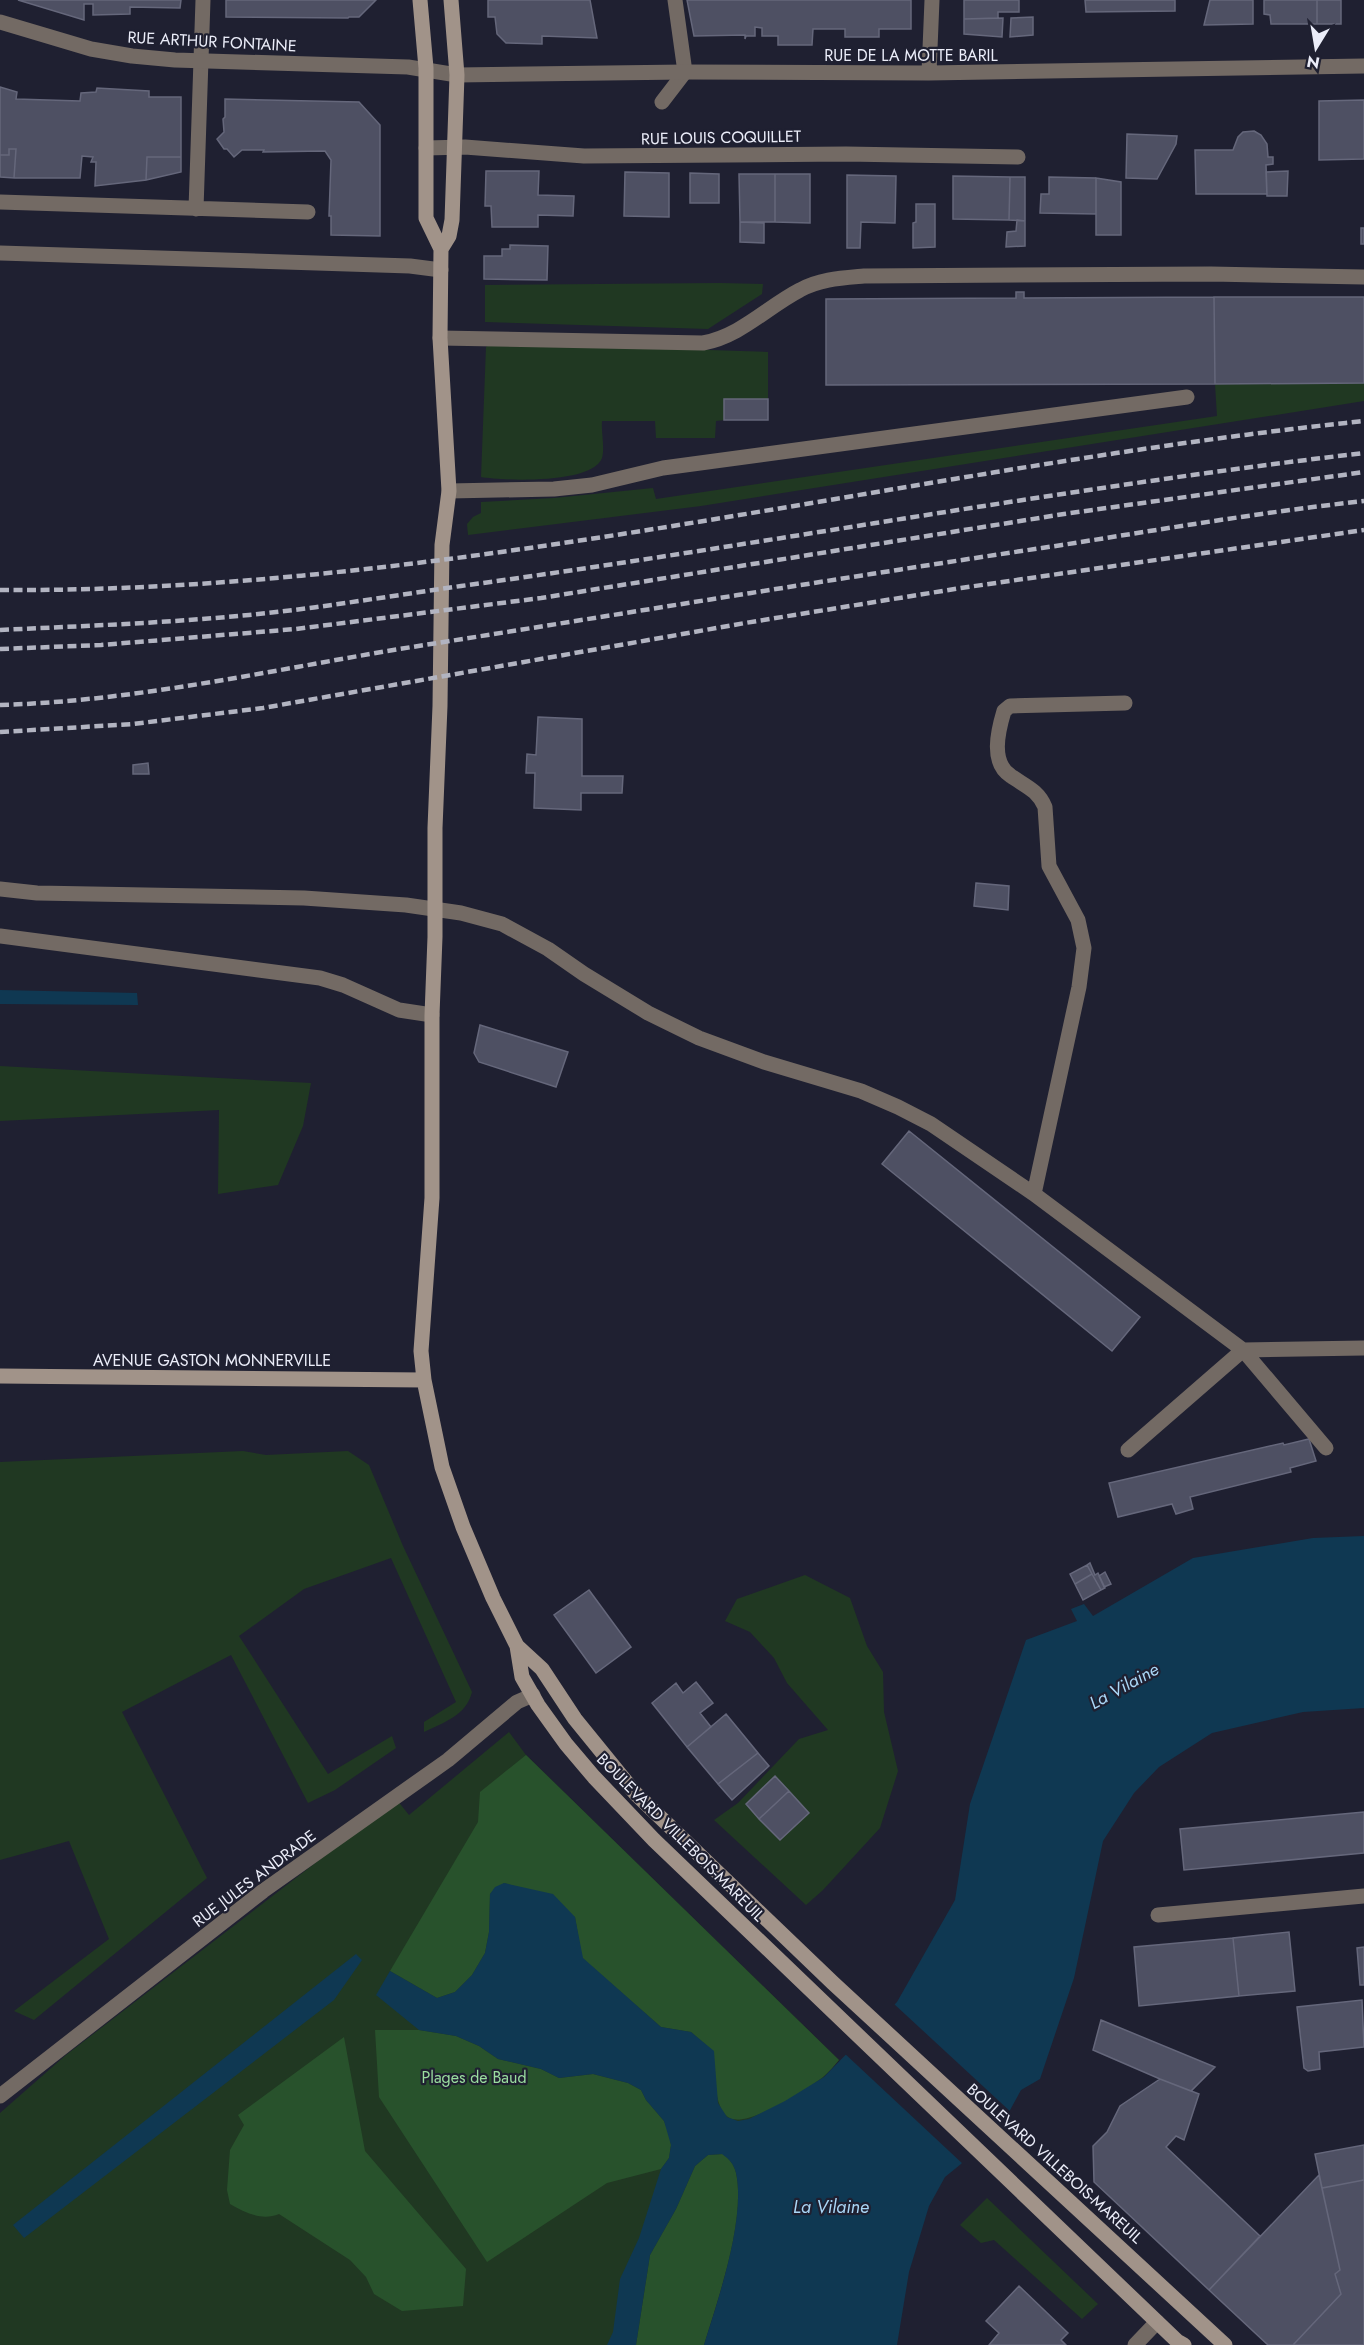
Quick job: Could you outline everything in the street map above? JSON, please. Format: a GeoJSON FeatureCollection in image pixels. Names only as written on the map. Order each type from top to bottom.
{"type":"FeatureCollection","features":[{"type":"Feature","properties":{"kind":"main road"},"geometry":{"type":"LineString","coordinates":[[420,0],[426,68],[426,218],[441,249],[440,338],[449,491],[443,541],[432,1015],[432,1198],[421,1351],[424,1380],[442,1467],[493,1598],[517,1646]]}},
{"type":"Feature","properties":{"kind":"main road"},"geometry":{"type":"LineString","coordinates":[[441,249],[449,236],[452,220],[457,75],[451,0]]}},
{"type":"Feature","properties":{"kind":"main road","name":"AVENUE GASTON MONNERVILLE"},"geometry":{"type":"LineString","coordinates":[[0,1376],[424,1380]]}},
{"type":"Feature","properties":{"kind":"main road","name":"BOULEVARD VILLEBOIS-MAREUIL"},"geometry":{"type":"LineString","coordinates":[[517,1646],[522,1677],[533,1695],[566,1744],[621,1807],[1157,2322],[1184,2345]]}},
{"type":"Feature","properties":{"kind":"main road","name":"BOULEVARD VILLEBOIS-MAREUIL"},"geometry":{"type":"LineString","coordinates":[[517,1646],[542,1669],[575,1719],[636,1794],[1005,2144],[1100,2227],[1225,2345]]}},
{"type":"Feature","properties":{"kind":"street"},"geometry":{"type":"LineString","coordinates":[[196,209],[203,0]]}},
{"type":"Feature","properties":{"kind":"street"},"geometry":{"type":"LineString","coordinates":[[662,102],[685,72],[675,0]]}},
{"type":"Feature","properties":{"kind":"street"},"geometry":{"type":"LineString","coordinates":[[929,73],[932,0]]}},
{"type":"Feature","properties":{"kind":"street","name":"RUE ARTHUR FONTAINE"},"geometry":{"type":"LineString","coordinates":[[0,22],[91,49],[132,56],[426,68]]}},
{"type":"Feature","properties":{"kind":"street","name":"RUE DE LA MOTTE BARIL"},"geometry":{"type":"LineString","coordinates":[[457,75],[685,72],[929,73],[1364,66]]}},
{"type":"Feature","properties":{"kind":"street"},"geometry":{"type":"LineString","coordinates":[[426,68],[457,75]]}},
{"type":"Feature","properties":{"kind":"street","name":"RUE LOUIS COQUILLET"},"geometry":{"type":"LineString","coordinates":[[426,148],[465,147],[584,156],[846,154],[1017,157]]}},
{"type":"Feature","properties":{"kind":"street"},"geometry":{"type":"LineString","coordinates":[[0,202],[308,212]]}},
{"type":"Feature","properties":{"kind":"street"},"geometry":{"type":"LineString","coordinates":[[0,253],[410,266],[441,270]]}},
{"type":"Feature","properties":{"kind":"street"},"geometry":{"type":"LineString","coordinates":[[440,338],[703,343],[720,340],[734,333],[786,298],[817,282],[864,276],[1211,274],[1364,277]]}},
{"type":"Feature","properties":{"kind":"street"},"geometry":{"type":"LineString","coordinates":[[449,491],[554,489],[592,485],[686,465],[1187,397]]}},
{"type":"Feature","properties":{"kind":"street"},"geometry":{"type":"LineString","coordinates":[[1034,1194],[1079,987],[1084,948],[1078,920],[1049,866],[1045,807],[1042,798],[1038,792],[1009,776],[1001,768],[998,760],[1000,723],[1004,711],[1010,706],[1125,703]]}},
{"type":"Feature","properties":{"kind":"street"},"geometry":{"type":"LineString","coordinates":[[0,889],[37,893],[304,898],[406,905],[461,913],[502,924],[648,1013],[699,1038],[764,1062],[861,1091],[930,1124],[1034,1194],[1243,1350],[1326,1448]]}},
{"type":"Feature","properties":{"kind":"street"},"geometry":{"type":"LineString","coordinates":[[0,936],[320,978],[343,985],[399,1010],[432,1015]]}},
{"type":"Feature","properties":{"kind":"street"},"geometry":{"type":"LineString","coordinates":[[1128,1450],[1243,1350],[1364,1348]]}},
{"type":"Feature","properties":{"kind":"street","name":"RUE JULES ANDRADE"},"geometry":{"type":"LineString","coordinates":[[0,2096],[263,1891],[448,1760],[517,1702],[533,1695]]}},
{"type":"Feature","properties":{"kind":"street"},"geometry":{"type":"LineString","coordinates":[[1158,1915],[1364,1896]]}},
{"type":"Feature","properties":{"kind":"street"},"geometry":{"type":"LineString","coordinates":[[1135,2345],[1157,2322]]}},
{"type":"Feature","properties":{"kind":"green space"},"geometry":{"type":"Polygon","coordinates":[[[763,284],[762,294],[708,329],[485,322],[485,285],[763,284]]]}},
{"type":"Feature","properties":{"kind":"green space"},"geometry":{"type":"Polygon","coordinates":[[[491,343],[768,352],[768,399],[724,399],[724,420],[716,421],[715,438],[656,438],[655,421],[602,421],[602,458],[595,466],[583,472],[547,479],[527,480],[481,477],[486,347],[491,343]]]}},
{"type":"Feature","properties":{"kind":"green space"},"geometry":{"type":"Polygon","coordinates":[[[1364,383],[1364,401],[701,506],[468,535],[467,524],[481,513],[481,502],[554,498],[653,488],[656,499],[1217,416],[1215,384],[1364,383]]]}},
{"type":"Feature","properties":{"kind":"green space"},"geometry":{"type":"Polygon","coordinates":[[[0,1066],[311,1083],[303,1126],[278,1185],[218,1194],[219,1110],[0,1121],[0,1066]]]}},
{"type":"Feature","properties":{"kind":"green space"},"geometry":{"type":"Polygon","coordinates":[[[243,1451],[266,1455],[348,1451],[369,1465],[403,1546],[472,1692],[465,1707],[459,1713],[424,1732],[424,1722],[456,1702],[391,1558],[304,1589],[239,1636],[328,1774],[392,1736],[396,1748],[335,1790],[308,1803],[231,1655],[122,1712],[207,1878],[34,2020],[14,2011],[109,1939],[69,1841],[0,1860],[0,1462],[243,1451]]]}},
{"type":"Feature","properties":{"kind":"green space"},"geometry":{"type":"Polygon","coordinates":[[[805,1575],[850,1598],[867,1646],[883,1672],[884,1712],[898,1771],[880,1828],[823,1890],[806,1905],[714,1820],[738,1803],[799,1739],[828,1730],[787,1683],[774,1658],[750,1632],[725,1621],[737,1599],[805,1575]]]}},
{"type":"Feature","properties":{"kind":"green space","name":"Plages de Baud"},"geometry":{"type":"Polygon","coordinates":[[[509,1732],[526,1755],[839,2060],[764,2144],[704,2345],[0,2345],[0,2113],[66,2055],[397,1800],[409,1815],[509,1732]]]}},
{"type":"Feature","properties":{"kind":"green space"},"geometry":{"type":"Polygon","coordinates":[[[526,1755],[839,2060],[825,2075],[791,2098],[762,2113],[736,2120],[728,2117],[723,2112],[717,2096],[713,2051],[691,2032],[661,2027],[582,1958],[575,1917],[525,1889],[504,1883],[490,1894],[489,1932],[485,1953],[472,1975],[455,1992],[437,1998],[390,1971],[478,1822],[480,1792],[526,1755]]]}},
{"type":"Feature","properties":{"kind":"green space"},"geometry":{"type":"Polygon","coordinates":[[[375,2030],[419,2030],[456,2036],[479,2046],[498,2059],[541,2069],[559,2078],[593,2074],[628,2083],[641,2090],[646,2100],[664,2121],[671,2145],[669,2158],[661,2169],[607,2183],[487,2262],[379,2097],[375,2030]]]}},
{"type":"Feature","properties":{"kind":"green space"},"geometry":{"type":"Polygon","coordinates":[[[344,2037],[365,2151],[466,2269],[463,2306],[402,2311],[374,2294],[366,2277],[350,2260],[279,2214],[260,2216],[230,2204],[227,2190],[230,2150],[244,2125],[238,2115],[344,2037]]]}},
{"type":"Feature","properties":{"kind":"green space"},"geometry":{"type":"Polygon","coordinates":[[[723,2154],[731,2162],[736,2173],[737,2213],[729,2259],[704,2345],[636,2345],[650,2255],[676,2209],[695,2166],[708,2155],[723,2154]]]}},
{"type":"Feature","properties":{"kind":"green space"},"geometry":{"type":"Polygon","coordinates":[[[987,2198],[1098,2304],[1082,2319],[994,2240],[981,2243],[960,2225],[987,2198]]]}},
{"type":"Feature","properties":{"kind":"water"},"geometry":{"type":"Polygon","coordinates":[[[0,990],[137,993],[138,1005],[0,1004],[0,990]]]}},
{"type":"Feature","properties":{"kind":"water","name":"La Vilaine"},"geometry":{"type":"Polygon","coordinates":[[[1364,1536],[1364,1708],[1303,1712],[1212,1733],[1159,1767],[1134,1793],[1103,1841],[1074,1978],[1040,2079],[1021,2090],[1009,2112],[961,2164],[945,2177],[929,2206],[909,2272],[897,2345],[704,2345],[729,2259],[737,2213],[736,2173],[731,2162],[722,2154],[708,2155],[695,2166],[676,2209],[650,2255],[636,2345],[607,2345],[613,2332],[620,2279],[639,2238],[661,2169],[669,2158],[671,2145],[664,2121],[646,2100],[641,2090],[628,2083],[593,2074],[559,2078],[541,2069],[498,2059],[479,2046],[456,2036],[419,2030],[376,1995],[390,1971],[437,1998],[455,1992],[472,1975],[485,1953],[489,1932],[490,1894],[495,1887],[504,1883],[553,1894],[575,1917],[583,1958],[661,2027],[691,2032],[714,2051],[718,2103],[727,2117],[738,2121],[749,2119],[785,2101],[824,2077],[897,2002],[955,1900],[970,1804],[1026,1640],[1077,1621],[1071,1609],[1084,1604],[1093,1616],[1193,1558],[1313,1538],[1364,1536]]]}},
{"type":"Feature","properties":{"kind":"water"},"geometry":{"type":"Polygon","coordinates":[[[356,1954],[362,1960],[334,2000],[24,2238],[13,2225],[356,1954]]]}},
{"type":"Feature","properties":{"kind":"pier"},"geometry":{"type":"Polygon","coordinates":[[[893,2003],[1012,2113],[964,2165],[843,2052],[893,2003]]]}},
{"type":"Feature","properties":{"kind":"building"},"geometry":{"type":"Polygon","coordinates":[[[18,0],[181,0],[180,8],[130,7],[130,14],[93,15],[93,4],[84,4],[84,20],[18,0]]]}},
{"type":"Feature","properties":{"kind":"building"},"geometry":{"type":"Polygon","coordinates":[[[226,0],[376,0],[359,17],[348,18],[226,17],[226,0]]]}},
{"type":"Feature","properties":{"kind":"building"},"geometry":{"type":"Polygon","coordinates":[[[488,0],[590,0],[597,38],[542,36],[542,44],[506,43],[497,34],[495,17],[488,17],[488,0]]]}},
{"type":"Feature","properties":{"kind":"building"},"geometry":{"type":"Polygon","coordinates":[[[687,0],[911,0],[911,29],[879,29],[879,37],[845,37],[845,29],[813,29],[812,45],[778,45],[778,36],[762,36],[762,28],[755,27],[755,36],[746,36],[745,39],[745,35],[694,36],[687,0]]]}},
{"type":"Feature","properties":{"kind":"building"},"geometry":{"type":"Polygon","coordinates":[[[964,0],[1019,0],[1019,12],[998,12],[998,18],[964,19],[964,0]]]}},
{"type":"Feature","properties":{"kind":"building"},"geometry":{"type":"Polygon","coordinates":[[[1085,0],[1175,0],[1175,11],[1086,12],[1085,0]]]}},
{"type":"Feature","properties":{"kind":"building"},"geometry":{"type":"Polygon","coordinates":[[[1210,0],[1253,0],[1253,24],[1204,25],[1210,0]]]}},
{"type":"Feature","properties":{"kind":"building"},"geometry":{"type":"Polygon","coordinates":[[[1264,0],[1317,0],[1317,24],[1271,24],[1270,15],[1264,14],[1264,0]]]}},
{"type":"Feature","properties":{"kind":"building"},"geometry":{"type":"Polygon","coordinates":[[[1317,0],[1341,0],[1341,24],[1317,24],[1317,0]]]}},
{"type":"Feature","properties":{"kind":"building"},"geometry":{"type":"Polygon","coordinates":[[[1033,17],[1033,35],[1010,37],[1011,18],[1033,17]]]}},
{"type":"Feature","properties":{"kind":"building"},"geometry":{"type":"Polygon","coordinates":[[[1003,18],[1002,37],[964,34],[964,19],[1003,18]]]}},
{"type":"Feature","properties":{"kind":"building"},"geometry":{"type":"Polygon","coordinates":[[[0,87],[17,92],[16,99],[80,101],[81,93],[96,92],[97,88],[149,91],[149,97],[181,97],[181,157],[147,157],[146,180],[95,186],[96,162],[91,162],[93,157],[82,156],[80,178],[14,178],[16,149],[9,149],[9,155],[0,155],[0,87]]]}},
{"type":"Feature","properties":{"kind":"building"},"geometry":{"type":"Polygon","coordinates":[[[225,99],[359,102],[380,125],[380,236],[331,235],[331,216],[329,216],[331,160],[325,151],[242,150],[234,157],[227,149],[224,149],[217,139],[224,132],[225,99]]]}},
{"type":"Feature","properties":{"kind":"building"},"geometry":{"type":"Polygon","coordinates":[[[1364,100],[1364,159],[1319,160],[1319,101],[1364,100]]]}},
{"type":"Feature","properties":{"kind":"building"},"geometry":{"type":"Polygon","coordinates":[[[1254,131],[1261,135],[1267,144],[1268,157],[1273,157],[1273,164],[1266,165],[1267,194],[1196,194],[1195,150],[1233,150],[1238,137],[1243,132],[1254,131]]]}},
{"type":"Feature","properties":{"kind":"building"},"geometry":{"type":"Polygon","coordinates":[[[1127,134],[1177,136],[1176,144],[1157,179],[1126,178],[1127,134]]]}},
{"type":"Feature","properties":{"kind":"building"},"geometry":{"type":"Polygon","coordinates":[[[9,149],[16,149],[14,178],[0,177],[0,155],[9,155],[9,149]]]}},
{"type":"Feature","properties":{"kind":"building"},"geometry":{"type":"Polygon","coordinates":[[[147,157],[181,157],[181,172],[146,180],[147,157]]]}},
{"type":"Feature","properties":{"kind":"building"},"geometry":{"type":"Polygon","coordinates":[[[486,171],[539,171],[538,195],[574,196],[573,216],[538,215],[538,227],[492,227],[491,206],[485,206],[486,171]]]}},
{"type":"Feature","properties":{"kind":"building"},"geometry":{"type":"Polygon","coordinates":[[[1288,171],[1287,196],[1267,196],[1266,172],[1288,171]]]}},
{"type":"Feature","properties":{"kind":"building"},"geometry":{"type":"Polygon","coordinates":[[[625,172],[669,173],[669,217],[624,216],[625,172]]]}},
{"type":"Feature","properties":{"kind":"building"},"geometry":{"type":"Polygon","coordinates":[[[690,173],[719,174],[719,203],[690,203],[690,173]]]}},
{"type":"Feature","properties":{"kind":"building"},"geometry":{"type":"Polygon","coordinates":[[[739,174],[775,174],[775,222],[740,222],[739,174]]]}},
{"type":"Feature","properties":{"kind":"building"},"geometry":{"type":"Polygon","coordinates":[[[775,174],[810,174],[810,223],[775,222],[775,174]]]}},
{"type":"Feature","properties":{"kind":"building"},"geometry":{"type":"Polygon","coordinates":[[[847,175],[896,176],[895,223],[861,222],[860,248],[847,248],[847,175]]]}},
{"type":"Feature","properties":{"kind":"building"},"geometry":{"type":"Polygon","coordinates":[[[953,176],[1010,177],[1009,220],[953,219],[953,176]]]}},
{"type":"Feature","properties":{"kind":"building"},"geometry":{"type":"Polygon","coordinates":[[[1010,177],[1025,177],[1025,221],[1009,220],[1010,177]]]}},
{"type":"Feature","properties":{"kind":"building"},"geometry":{"type":"Polygon","coordinates":[[[1049,177],[1096,178],[1096,214],[1040,213],[1041,194],[1049,194],[1049,177]]]}},
{"type":"Feature","properties":{"kind":"building"},"geometry":{"type":"Polygon","coordinates":[[[1096,178],[1121,182],[1121,235],[1096,235],[1096,178]]]}},
{"type":"Feature","properties":{"kind":"building"},"geometry":{"type":"Polygon","coordinates":[[[916,204],[935,204],[935,247],[913,248],[916,204]]]}},
{"type":"Feature","properties":{"kind":"building"},"geometry":{"type":"Polygon","coordinates":[[[1017,220],[1025,221],[1025,246],[1006,247],[1007,232],[1016,231],[1017,220]]]}},
{"type":"Feature","properties":{"kind":"building"},"geometry":{"type":"Polygon","coordinates":[[[740,222],[764,223],[764,243],[740,242],[740,222]]]}},
{"type":"Feature","properties":{"kind":"building"},"geometry":{"type":"Polygon","coordinates":[[[1361,228],[1364,228],[1364,244],[1361,244],[1361,228]]]}},
{"type":"Feature","properties":{"kind":"building"},"geometry":{"type":"Polygon","coordinates":[[[510,245],[548,246],[547,280],[484,279],[484,256],[502,256],[502,249],[510,249],[510,245]]]}},
{"type":"Feature","properties":{"kind":"building"},"geometry":{"type":"Polygon","coordinates":[[[1016,292],[1024,292],[1024,298],[1214,297],[1215,384],[826,385],[826,299],[1016,298],[1016,292]]]}},
{"type":"Feature","properties":{"kind":"building"},"geometry":{"type":"Polygon","coordinates":[[[1214,297],[1364,297],[1364,383],[1215,384],[1214,297]]]}},
{"type":"Feature","properties":{"kind":"building"},"geometry":{"type":"Polygon","coordinates":[[[724,399],[768,399],[768,420],[724,420],[724,399]]]}},
{"type":"Feature","properties":{"kind":"building"},"geometry":{"type":"Polygon","coordinates":[[[538,717],[582,719],[582,776],[623,776],[622,793],[581,793],[581,810],[534,808],[535,773],[526,773],[527,754],[536,755],[538,717]]]}},
{"type":"Feature","properties":{"kind":"building"},"geometry":{"type":"Polygon","coordinates":[[[148,763],[149,774],[133,774],[133,765],[148,763]]]}},
{"type":"Feature","properties":{"kind":"building"},"geometry":{"type":"Polygon","coordinates":[[[976,883],[1009,886],[1008,910],[974,906],[976,883]]]}},
{"type":"Feature","properties":{"kind":"building"},"geometry":{"type":"Polygon","coordinates":[[[480,1025],[568,1052],[556,1087],[479,1062],[474,1053],[480,1025]]]}},
{"type":"Feature","properties":{"kind":"building"},"geometry":{"type":"Polygon","coordinates":[[[909,1131],[1140,1317],[1112,1351],[882,1164],[909,1131]]]}},
{"type":"Feature","properties":{"kind":"building"},"geometry":{"type":"Polygon","coordinates":[[[1309,1439],[1316,1461],[1290,1468],[1291,1472],[1190,1497],[1193,1509],[1176,1514],[1172,1504],[1118,1517],[1109,1483],[1309,1439]]]}},
{"type":"Feature","properties":{"kind":"building"},"geometry":{"type":"Polygon","coordinates":[[[1090,1563],[1095,1575],[1098,1573],[1105,1588],[1101,1590],[1087,1565],[1090,1563]]]}},
{"type":"Feature","properties":{"kind":"building"},"geometry":{"type":"Polygon","coordinates":[[[1087,1565],[1092,1574],[1075,1584],[1070,1574],[1087,1565]]]}},
{"type":"Feature","properties":{"kind":"building"},"geometry":{"type":"Polygon","coordinates":[[[1105,1572],[1111,1584],[1104,1587],[1099,1576],[1105,1572]]]}},
{"type":"Feature","properties":{"kind":"building"},"geometry":{"type":"Polygon","coordinates":[[[1092,1574],[1101,1590],[1083,1600],[1075,1584],[1092,1574]]]}},
{"type":"Feature","properties":{"kind":"building"},"geometry":{"type":"Polygon","coordinates":[[[589,1590],[631,1647],[596,1673],[554,1615],[589,1590]]]}},
{"type":"Feature","properties":{"kind":"building"},"geometry":{"type":"Polygon","coordinates":[[[696,1682],[713,1703],[700,1713],[711,1727],[687,1747],[652,1703],[676,1683],[683,1693],[696,1682]]]}},
{"type":"Feature","properties":{"kind":"building"},"geometry":{"type":"Polygon","coordinates":[[[726,1714],[758,1753],[718,1784],[687,1747],[726,1714]]]}},
{"type":"Feature","properties":{"kind":"building"},"geometry":{"type":"Polygon","coordinates":[[[758,1753],[769,1766],[732,1800],[718,1784],[758,1753]]]}},
{"type":"Feature","properties":{"kind":"building"},"geometry":{"type":"Polygon","coordinates":[[[775,1776],[789,1791],[759,1819],[746,1804],[775,1776]]]}},
{"type":"Feature","properties":{"kind":"building"},"geometry":{"type":"Polygon","coordinates":[[[789,1791],[809,1813],[780,1840],[759,1819],[789,1791]]]}},
{"type":"Feature","properties":{"kind":"building"},"geometry":{"type":"Polygon","coordinates":[[[1364,1812],[1364,1853],[1184,1870],[1180,1829],[1364,1812]]]}},
{"type":"Feature","properties":{"kind":"building"},"geometry":{"type":"Polygon","coordinates":[[[1289,1932],[1295,1991],[1239,1996],[1233,1938],[1289,1932]]]}},
{"type":"Feature","properties":{"kind":"building"},"geometry":{"type":"Polygon","coordinates":[[[1233,1938],[1239,1996],[1139,2006],[1134,1947],[1233,1938]]]}},
{"type":"Feature","properties":{"kind":"building"},"geometry":{"type":"Polygon","coordinates":[[[1364,1947],[1364,1985],[1360,1985],[1357,1948],[1364,1947]]]}},
{"type":"Feature","properties":{"kind":"building"},"geometry":{"type":"Polygon","coordinates":[[[1362,2000],[1364,2047],[1319,2052],[1320,2069],[1308,2071],[1304,2068],[1297,2007],[1362,2000]]]}},
{"type":"Feature","properties":{"kind":"building"},"geometry":{"type":"Polygon","coordinates":[[[1101,2020],[1215,2067],[1191,2091],[1160,2079],[1093,2050],[1101,2020]]]}},
{"type":"Feature","properties":{"kind":"building"},"geometry":{"type":"Polygon","coordinates":[[[1160,2079],[1199,2094],[1184,2140],[1176,2136],[1166,2147],[1260,2236],[1209,2290],[1094,2182],[1093,2146],[1107,2132],[1120,2106],[1160,2079]]]}},
{"type":"Feature","properties":{"kind":"building"},"geometry":{"type":"Polygon","coordinates":[[[1364,2145],[1364,2180],[1322,2188],[1315,2154],[1364,2145]]]}},
{"type":"Feature","properties":{"kind":"building"},"geometry":{"type":"Polygon","coordinates":[[[1319,2175],[1340,2270],[1335,2274],[1341,2294],[1293,2345],[1268,2345],[1209,2290],[1319,2175]]]}},
{"type":"Feature","properties":{"kind":"building"},"geometry":{"type":"Polygon","coordinates":[[[1364,2180],[1364,2345],[1293,2345],[1341,2294],[1335,2274],[1340,2270],[1322,2188],[1364,2180]]]}},
{"type":"Feature","properties":{"kind":"building"},"geometry":{"type":"Polygon","coordinates":[[[1019,2286],[1068,2333],[1061,2340],[1066,2345],[989,2345],[999,2333],[986,2321],[1019,2286]]]}},
{"type":"Feature","properties":{"kind":"railway"},"geometry":{"type":"LineString","coordinates":[[0,590],[172,586],[343,571],[513,550],[1193,442],[1364,421]]}},
{"type":"Feature","properties":{"kind":"railway"},"geometry":{"type":"LineString","coordinates":[[0,630],[187,620],[302,609],[687,553],[1138,483],[1364,453]]}},
{"type":"Feature","properties":{"kind":"railway"},"geometry":{"type":"LineString","coordinates":[[0,649],[101,645],[296,629],[541,598],[1064,514],[1364,472]]}},
{"type":"Feature","properties":{"kind":"railway"},"geometry":{"type":"LineString","coordinates":[[0,705],[155,691],[818,582],[1213,521],[1364,501]]}},
{"type":"Feature","properties":{"kind":"railway"},"geometry":{"type":"LineString","coordinates":[[0,732],[133,724],[263,708],[745,623],[961,588],[1364,530]]}}]}
